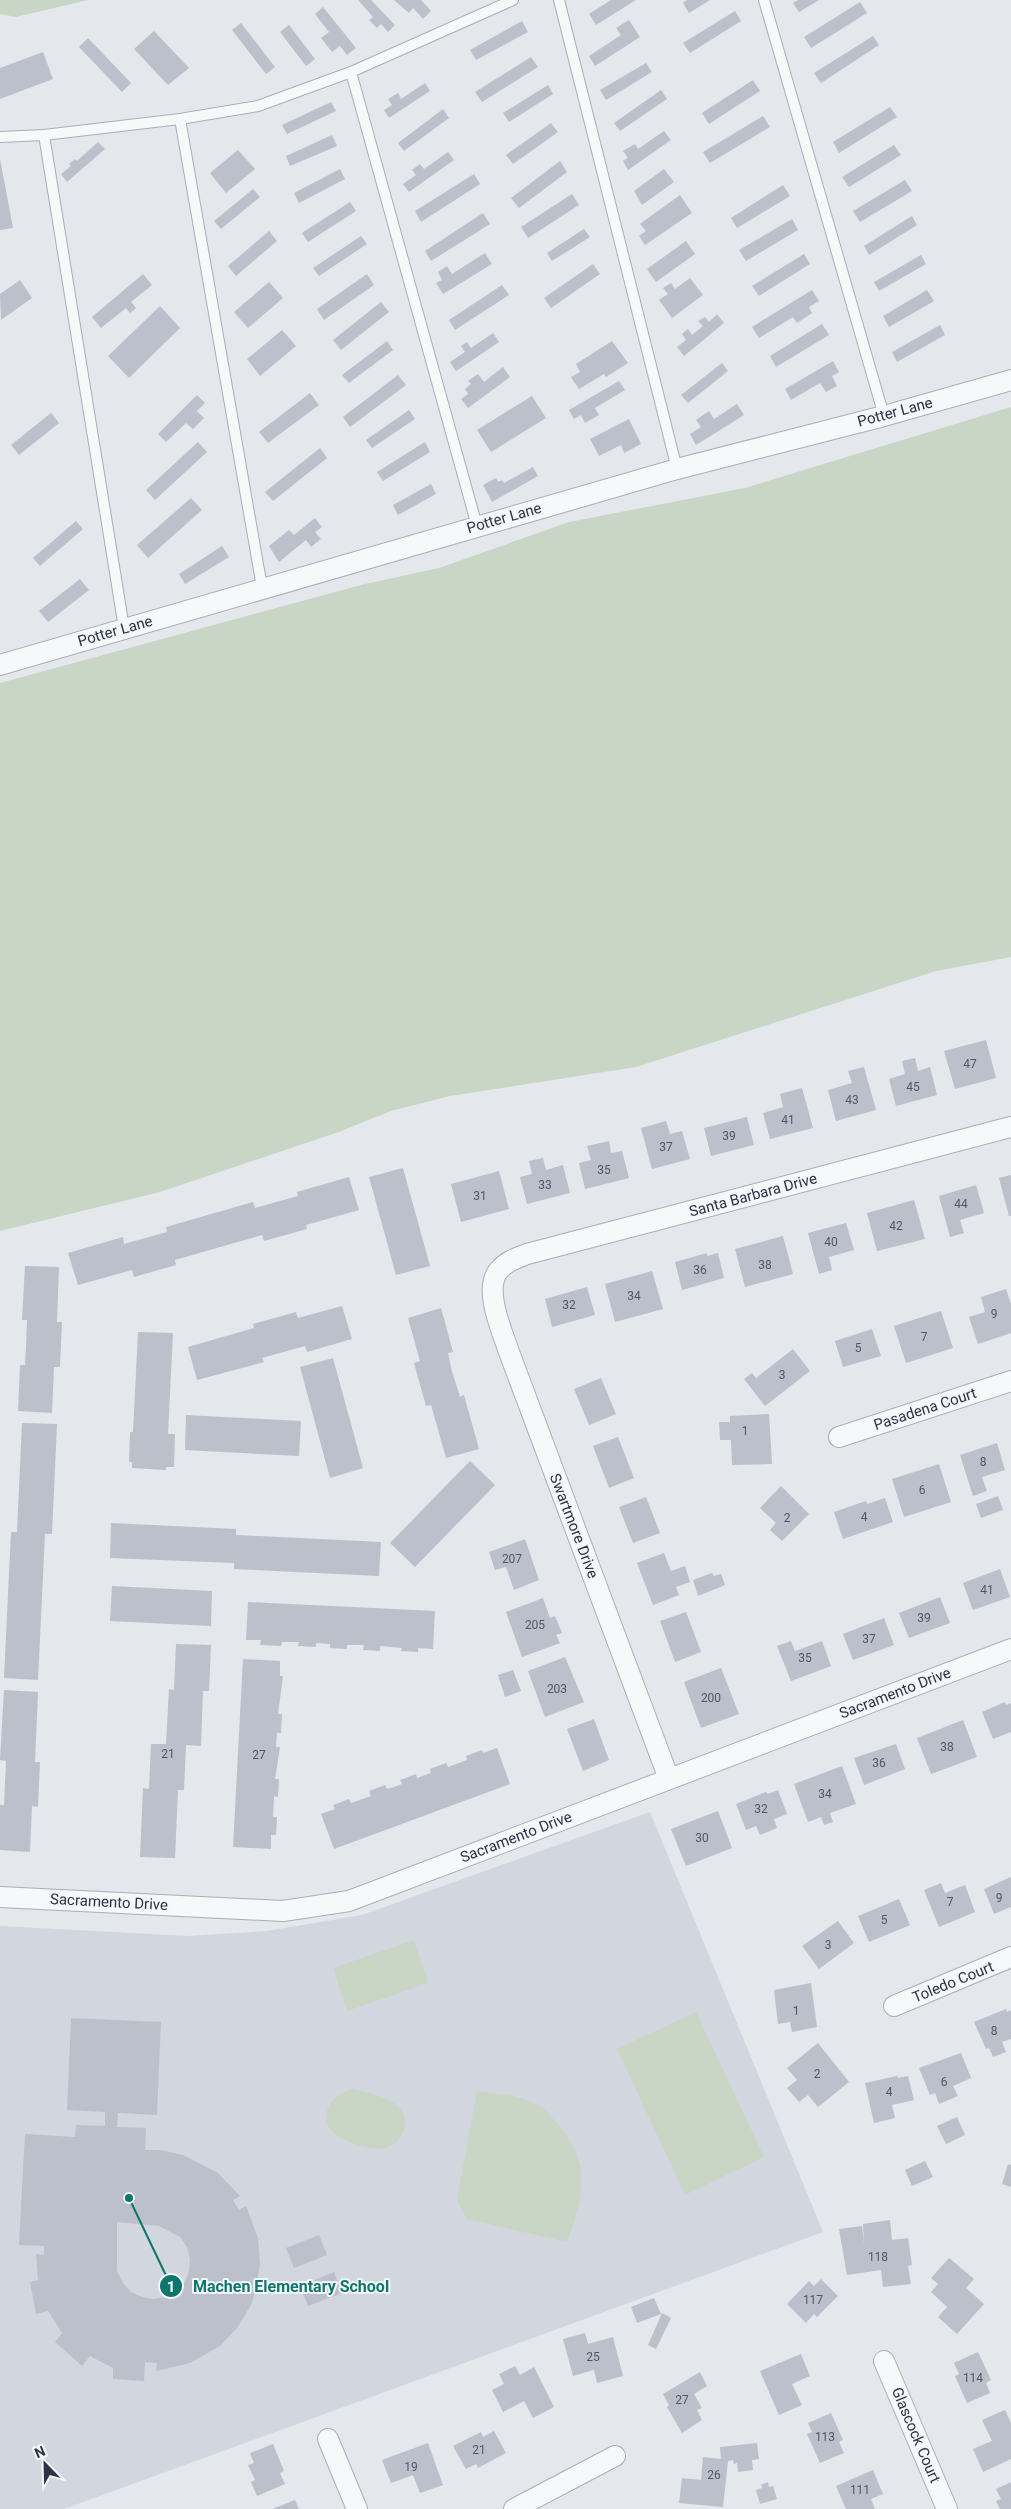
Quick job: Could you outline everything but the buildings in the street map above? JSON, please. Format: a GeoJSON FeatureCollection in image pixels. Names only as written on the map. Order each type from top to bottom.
{"type":"FeatureCollection","features":[{"type":"Feature","properties":{"kind":"street","name":"Potter Lane"},"geometry":{"type":"LineString","coordinates":[[0,665],[677,469],[884,416],[1011,380]]}},
{"type":"Feature","properties":{"kind":"street","name":"Santa Barbara Drive"},"geometry":{"type":"LineString","coordinates":[[498,1270],[508,1262],[527,1254],[1011,1127]]}},
{"type":"Feature","properties":{"kind":"street","name":"Swartmore Drive"},"geometry":{"type":"LineString","coordinates":[[498,1270],[492,1290],[496,1311],[509,1352],[669,1780]]}},
{"type":"Feature","properties":{"kind":"street","name":"Pasadena Court"},"geometry":{"type":"LineString","coordinates":[[840,1437],[1011,1381]]}},
{"type":"Feature","properties":{"kind":"street","name":"Sacramento Drive"},"geometry":{"type":"LineString","coordinates":[[0,1897],[283,1911],[349,1901],[1011,1649]]}},
{"type":"Feature","properties":{"kind":"street","name":"Toledo Court"},"geometry":{"type":"LineString","coordinates":[[894,2006],[1011,1957]]}},
{"type":"Feature","properties":{"kind":"street","name":"Glascock Court"},"geometry":{"type":"LineString","coordinates":[[884,2361],[947,2509]]}},
{"type":"Feature","properties":{"kind":"street"},"geometry":{"type":"LineString","coordinates":[[328,2439],[357,2509]]}},
{"type":"Feature","properties":{"kind":"street"},"geometry":{"type":"LineString","coordinates":[[514,2509],[615,2456]]}},
{"type":"Feature","properties":{"kind":"lane"},"geometry":{"type":"LineString","coordinates":[[0,137],[44,135],[180,119],[258,106],[351,72],[514,0]]}},
{"type":"Feature","properties":{"kind":"lane"},"geometry":{"type":"LineString","coordinates":[[559,0],[677,469]]}},
{"type":"Feature","properties":{"kind":"lane"},"geometry":{"type":"LineString","coordinates":[[764,0],[884,416]]}},
{"type":"Feature","properties":{"kind":"lane"},"geometry":{"type":"LineString","coordinates":[[351,72],[477,526]]}},
{"type":"Feature","properties":{"kind":"lane"},"geometry":{"type":"LineString","coordinates":[[180,119],[262,588]]}},
{"type":"Feature","properties":{"kind":"lane"},"geometry":{"type":"LineString","coordinates":[[44,135],[124,628]]}},
{"type":"Feature","properties":{"kind":"shaded area"},"geometry":{"type":"Polygon","coordinates":[[[650,1812],[823,2232],[64,2509],[0,2509],[0,1926],[188,1936],[267,1931],[362,1915],[650,1812]]]}},
{"type":"Feature","properties":{"kind":"green space"},"geometry":{"type":"Polygon","coordinates":[[[0,0],[88,0],[16,17],[0,14],[0,0]]]}},
{"type":"Feature","properties":{"kind":"green space"},"geometry":{"type":"Polygon","coordinates":[[[1011,407],[1011,957],[936,971],[636,1067],[450,1096],[391,1111],[336,1133],[160,1192],[0,1231],[0,683],[365,584],[439,568],[569,522],[745,488],[1011,407]]]}},
{"type":"Feature","properties":{"kind":"green space"},"geometry":{"type":"Polygon","coordinates":[[[414,1940],[428,1983],[347,2011],[333,1968],[414,1940]]]}},
{"type":"Feature","properties":{"kind":"green space"},"geometry":{"type":"Polygon","coordinates":[[[696,2012],[764,2157],[685,2195],[617,2049],[696,2012]]]}},
{"type":"Feature","properties":{"kind":"green space"},"geometry":{"type":"Polygon","coordinates":[[[352,2089],[391,2101],[404,2114],[405,2123],[402,2134],[391,2146],[380,2149],[352,2143],[339,2137],[329,2128],[326,2121],[328,2107],[338,2095],[352,2089]]]}},
{"type":"Feature","properties":{"kind":"green space"},"geometry":{"type":"Polygon","coordinates":[[[477,2091],[517,2097],[533,2102],[548,2113],[568,2137],[576,2151],[580,2165],[581,2180],[577,2210],[567,2242],[467,2219],[457,2200],[477,2091]]]}},
{"type":"Feature","properties":{"kind":"place","name":"Machen Elementary School"},"geometry":{"type":"Point","coordinates":[129,2198]}}]}
